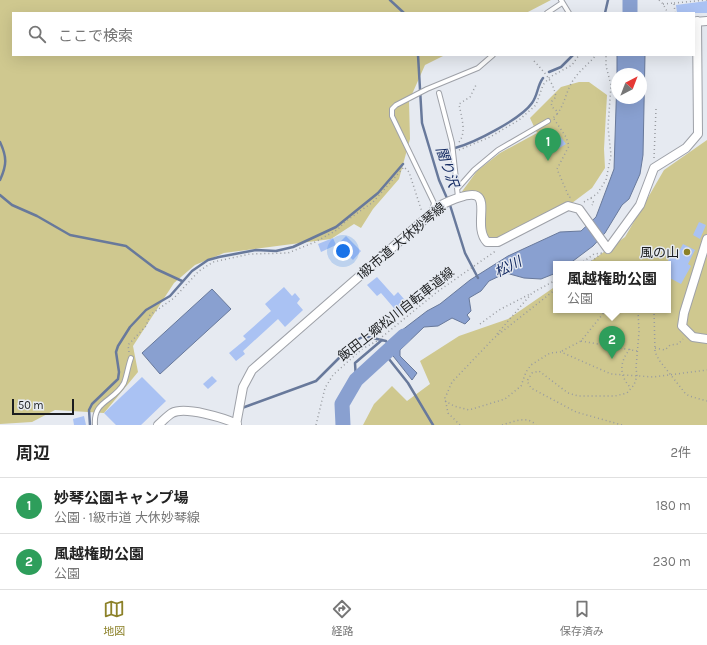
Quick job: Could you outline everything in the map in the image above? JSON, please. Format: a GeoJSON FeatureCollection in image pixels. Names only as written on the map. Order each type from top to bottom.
{"type":"FeatureCollection","features":[{"type":"Feature","properties":{"kind":"street"},"geometry":{"type":"LineString","coordinates":[[579,205],[608,249],[640,205],[654,168],[686,148],[698,134],[695,22],[707,22]]}},
{"type":"Feature","properties":{"kind":"street","name":"1級市道 大休妙琴線"},"geometry":{"type":"LineString","coordinates":[[236,422],[243,387],[252,370],[441,205],[455,198],[470,195],[478,196],[481,200],[480,232],[487,242],[492,243],[498,242],[568,206],[579,205]]}},
{"type":"Feature","properties":{"kind":"street"},"geometry":{"type":"LineString","coordinates":[[707,239],[684,313],[682,326],[686,332],[693,337],[707,339]]}},
{"type":"Feature","properties":{"kind":"street"},"geometry":{"type":"LineString","coordinates":[[158,425],[173,412],[182,411],[206,414],[236,422]]}},
{"type":"Feature","properties":{"kind":"lane"},"geometry":{"type":"LineString","coordinates":[[548,12],[562,2],[568,12]]}},
{"type":"Feature","properties":{"kind":"lane"},"geometry":{"type":"LineString","coordinates":[[432,212],[434,202],[392,116],[392,109],[396,105],[427,89],[478,68],[493,56]]}},
{"type":"Feature","properties":{"kind":"lane"},"geometry":{"type":"LineString","coordinates":[[439,93],[452,143],[458,188],[455,198]]}},
{"type":"Feature","properties":{"kind":"lane"},"geometry":{"type":"LineString","coordinates":[[458,188],[474,170],[498,150],[548,121]]}},
{"type":"Feature","properties":{"kind":"lane"},"geometry":{"type":"LineString","coordinates":[[95,425],[94,414],[101,403],[114,396],[124,382],[131,358]]}},
{"type":"Feature","properties":{"kind":"path"},"geometry":{"type":"LineString","coordinates":[[659,0],[667,12]]}},
{"type":"Feature","properties":{"kind":"path"},"geometry":{"type":"LineString","coordinates":[[663,4],[707,0]]}},
{"type":"Feature","properties":{"kind":"path"},"geometry":{"type":"LineString","coordinates":[[674,3],[675,12]]}},
{"type":"Feature","properties":{"kind":"path"},"geometry":{"type":"LineString","coordinates":[[453,152],[490,137],[519,120],[536,105],[543,85],[550,78],[572,65],[578,56]]}},
{"type":"Feature","properties":{"kind":"path"},"geometry":{"type":"LineString","coordinates":[[548,121],[557,114],[562,107],[570,86],[578,74],[595,56]]}},
{"type":"Feature","properties":{"kind":"path"},"geometry":{"type":"LineString","coordinates":[[579,205],[597,194],[606,180],[611,155],[608,127],[611,85],[606,66],[606,56]]}},
{"type":"Feature","properties":{"kind":"path"},"geometry":{"type":"LineString","coordinates":[[534,61],[550,78],[556,97],[551,102],[552,107],[556,110],[557,114]]}},
{"type":"Feature","properties":{"kind":"path"},"geometry":{"type":"LineString","coordinates":[[452,143],[456,144],[462,138],[463,126],[459,104],[470,97],[476,85]]}},
{"type":"Feature","properties":{"kind":"path"},"geometry":{"type":"LineString","coordinates":[[654,168],[656,109]]}},
{"type":"Feature","properties":{"kind":"path"},"geometry":{"type":"LineString","coordinates":[[553,118],[566,137],[569,146],[557,169],[568,197],[574,198]]}},
{"type":"Feature","properties":{"kind":"path"},"geometry":{"type":"LineString","coordinates":[[131,358],[128,345],[146,326],[150,315],[174,298],[199,271],[212,262],[250,254],[288,253],[315,242],[338,230],[346,222],[373,202],[404,167],[411,177],[423,220]]}},
{"type":"Feature","properties":{"kind":"path"},"geometry":{"type":"LineString","coordinates":[[591,198],[594,203],[592,205]]}},
{"type":"Feature","properties":{"kind":"path"},"geometry":{"type":"LineString","coordinates":[[584,261],[594,254],[603,253],[592,261]]}},
{"type":"Feature","properties":{"kind":"path","name":"飯田上郷松川自転車道線"},"geometry":{"type":"LineString","coordinates":[[316,425],[325,388],[333,375],[362,349],[377,341],[437,292],[474,265]]}},
{"type":"Feature","properties":{"kind":"path"},"geometry":{"type":"LineString","coordinates":[[480,324],[499,310],[553,282]]}},
{"type":"Feature","properties":{"kind":"path"},"geometry":{"type":"LineString","coordinates":[[494,338],[553,291]]}},
{"type":"Feature","properties":{"kind":"path"},"geometry":{"type":"LineString","coordinates":[[460,425],[448,413],[445,401],[452,382],[494,338],[532,294]]}},
{"type":"Feature","properties":{"kind":"path"},"geometry":{"type":"LineString","coordinates":[[445,401],[454,406],[469,410],[505,399],[520,386],[531,365],[550,353],[560,352],[581,341],[604,313]]}},
{"type":"Feature","properties":{"kind":"path"},"geometry":{"type":"LineString","coordinates":[[622,425],[576,412],[531,388],[528,385],[527,378],[532,373],[539,371],[568,393],[578,396],[615,396],[627,393],[638,376],[636,368],[639,332],[638,313]]}},
{"type":"Feature","properties":{"kind":"path"},"geometry":{"type":"LineString","coordinates":[[654,313],[655,348],[659,360],[689,396],[707,401]]}},
{"type":"Feature","properties":{"kind":"path"},"geometry":{"type":"LineString","coordinates":[[655,348],[665,350],[670,345],[678,344],[682,341],[686,332]]}},
{"type":"Feature","properties":{"kind":"path"},"geometry":{"type":"LineString","coordinates":[[581,341],[637,351]]}},
{"type":"Feature","properties":{"kind":"path"},"geometry":{"type":"LineString","coordinates":[[630,350],[624,357],[621,368],[623,375],[631,388]]}},
{"type":"Feature","properties":{"kind":"path"},"geometry":{"type":"LineString","coordinates":[[560,352],[611,374],[653,377],[707,370]]}},
{"type":"Feature","properties":{"kind":"path"},"geometry":{"type":"LineString","coordinates":[[502,425],[527,420],[536,425]]}},
{"type":"Feature","properties":{"kind":"shaded area"},"geometry":{"type":"Polygon","coordinates":[[[0,0],[551,0],[528,12],[12,12],[12,56],[443,56],[425,65],[409,101],[410,139],[399,179],[373,209],[361,228],[354,224],[331,239],[224,253],[195,265],[174,283],[133,346],[138,372],[104,413],[55,410],[32,422],[0,424],[0,0]]]}},
{"type":"Feature","properties":{"kind":"shaded area"},"geometry":{"type":"Polygon","coordinates":[[[579,82],[589,82],[607,95],[604,149],[605,168],[592,188],[568,206],[498,242],[487,242],[481,200],[458,197],[477,171],[500,153],[537,133],[530,118],[561,87],[579,82]]]}},
{"type":"Feature","properties":{"kind":"shaded area"},"geometry":{"type":"Polygon","coordinates":[[[707,140],[707,425],[363,425],[374,404],[392,386],[407,401],[430,384],[420,361],[459,336],[508,319],[553,288],[553,313],[671,313],[671,261],[591,261],[625,237],[664,170],[707,140]]]}},
{"type":"Feature","properties":{"kind":"water"},"geometry":{"type":"Polygon","coordinates":[[[617,56],[645,56],[645,68],[617,68],[617,56]]]}},
{"type":"Feature","properties":{"kind":"water"},"geometry":{"type":"Polygon","coordinates":[[[616,104],[644,104],[643,155],[640,174],[629,199],[622,205],[605,233],[593,246],[573,261],[553,261],[553,274],[541,279],[524,278],[506,273],[489,281],[481,291],[469,298],[471,311],[467,315],[470,319],[465,324],[452,318],[438,326],[424,327],[400,350],[400,356],[417,373],[412,380],[386,347],[397,334],[427,311],[440,304],[470,280],[508,256],[560,232],[581,231],[596,217],[614,169],[616,104]]]}},
{"type":"Feature","properties":{"kind":"water"},"geometry":{"type":"Polygon","coordinates":[[[212,289],[231,309],[160,374],[142,353],[212,289]]]}},
{"type":"Feature","properties":{"kind":"building"},"geometry":{"type":"Polygon","coordinates":[[[707,1],[707,13],[677,12],[676,5],[707,1]]]}},
{"type":"Feature","properties":{"kind":"building"},"geometry":{"type":"Polygon","coordinates":[[[560,136],[566,144],[556,150],[551,142],[560,136]]]}},
{"type":"Feature","properties":{"kind":"building"},"geometry":{"type":"Polygon","coordinates":[[[699,222],[706,225],[700,239],[693,235],[699,222]]]}},
{"type":"Feature","properties":{"kind":"building"},"geometry":{"type":"Polygon","coordinates":[[[346,236],[361,251],[353,260],[348,255],[351,252],[340,242],[346,236]]]}},
{"type":"Feature","properties":{"kind":"building"},"geometry":{"type":"Polygon","coordinates":[[[333,238],[336,245],[321,252],[318,244],[333,238]]]}},
{"type":"Feature","properties":{"kind":"building"},"geometry":{"type":"Polygon","coordinates":[[[683,244],[695,250],[688,264],[691,266],[681,284],[671,279],[671,261],[668,261],[671,255],[676,257],[683,244]]]}},
{"type":"Feature","properties":{"kind":"building"},"geometry":{"type":"Polygon","coordinates":[[[377,277],[394,296],[398,292],[409,305],[399,314],[381,293],[377,296],[367,285],[377,277]]]}},
{"type":"Feature","properties":{"kind":"building"},"geometry":{"type":"Polygon","coordinates":[[[284,287],[292,296],[295,293],[300,299],[297,303],[303,310],[285,327],[278,319],[243,351],[245,354],[236,361],[229,353],[246,339],[243,336],[271,311],[265,304],[284,287]]]}},
{"type":"Feature","properties":{"kind":"building"},"geometry":{"type":"Polygon","coordinates":[[[212,376],[217,381],[208,389],[203,384],[212,376]]]}},
{"type":"Feature","properties":{"kind":"building"},"geometry":{"type":"Polygon","coordinates":[[[142,377],[166,401],[141,425],[116,425],[104,413],[142,377]]]}},
{"type":"Feature","properties":{"kind":"building"},"geometry":{"type":"Polygon","coordinates":[[[84,416],[86,425],[74,425],[73,419],[84,416]]]}},
{"type":"Feature","properties":{"kind":"waterway","name":"闇り沢"},"geometry":{"type":"LineString","coordinates":[[390,0],[403,12]]}},
{"type":"Feature","properties":{"kind":"waterway"},"geometry":{"type":"LineString","coordinates":[[605,12],[608,0]]}},
{"type":"Feature","properties":{"kind":"waterway","name":"松川"},"geometry":{"type":"LineString","coordinates":[[630,0],[630,12]]}},
{"type":"Feature","properties":{"kind":"waterway","name":"闇り沢"},"geometry":{"type":"LineString","coordinates":[[418,56],[422,123],[439,180],[450,205],[465,253],[478,278]]}},
{"type":"Feature","properties":{"kind":"waterway"},"geometry":{"type":"LineString","coordinates":[[549,72],[561,67],[572,56]]}},
{"type":"Feature","properties":{"kind":"waterway"},"geometry":{"type":"LineString","coordinates":[[455,148],[485,136],[518,116],[532,103],[543,78]]}},
{"type":"Feature","properties":{"kind":"waterway"},"geometry":{"type":"LineString","coordinates":[[0,142],[5,157],[4,170],[0,180]]}},
{"type":"Feature","properties":{"kind":"waterway"},"geometry":{"type":"LineString","coordinates":[[440,153],[450,149]]}},
{"type":"Feature","properties":{"kind":"waterway"},"geometry":{"type":"LineString","coordinates":[[90,425],[89,410],[92,404],[118,379],[119,372],[116,352],[130,327],[146,310],[170,296],[192,271],[208,260],[219,257],[256,250],[276,251],[293,247],[336,227],[378,193],[403,164]]}},
{"type":"Feature","properties":{"kind":"waterway"},"geometry":{"type":"LineString","coordinates":[[0,195],[12,205],[37,216],[70,235],[126,246],[156,269],[182,281]]}},
{"type":"Feature","properties":{"kind":"waterway"},"geometry":{"type":"LineString","coordinates":[[242,408],[316,381],[357,340],[364,336],[386,341],[389,345]]}},
{"type":"Feature","properties":{"kind":"waterway","name":"松川"},"geometry":{"type":"LineString","coordinates":[[343,425],[342,404],[356,380],[404,336]]}},
{"type":"Feature","properties":{"kind":"waterway"},"geometry":{"type":"LineString","coordinates":[[356,380],[355,363],[382,340]]}},
{"type":"Feature","properties":{"kind":"waterway"},"geometry":{"type":"LineString","coordinates":[[385,354],[408,383],[433,425]]}},
{"type":"Feature","properties":{"kind":"place","name":"妙琴公園キャンプ場"},"geometry":{"type":"Point","coordinates":[548,161]}},
{"type":"Feature","properties":{"kind":"place","name":"風の山"},"geometry":{"type":"Point","coordinates":[687,252]}},
{"type":"Feature","properties":{"kind":"place","name":"風越権助公園"},"geometry":{"type":"Point","coordinates":[612,359]}}]}
